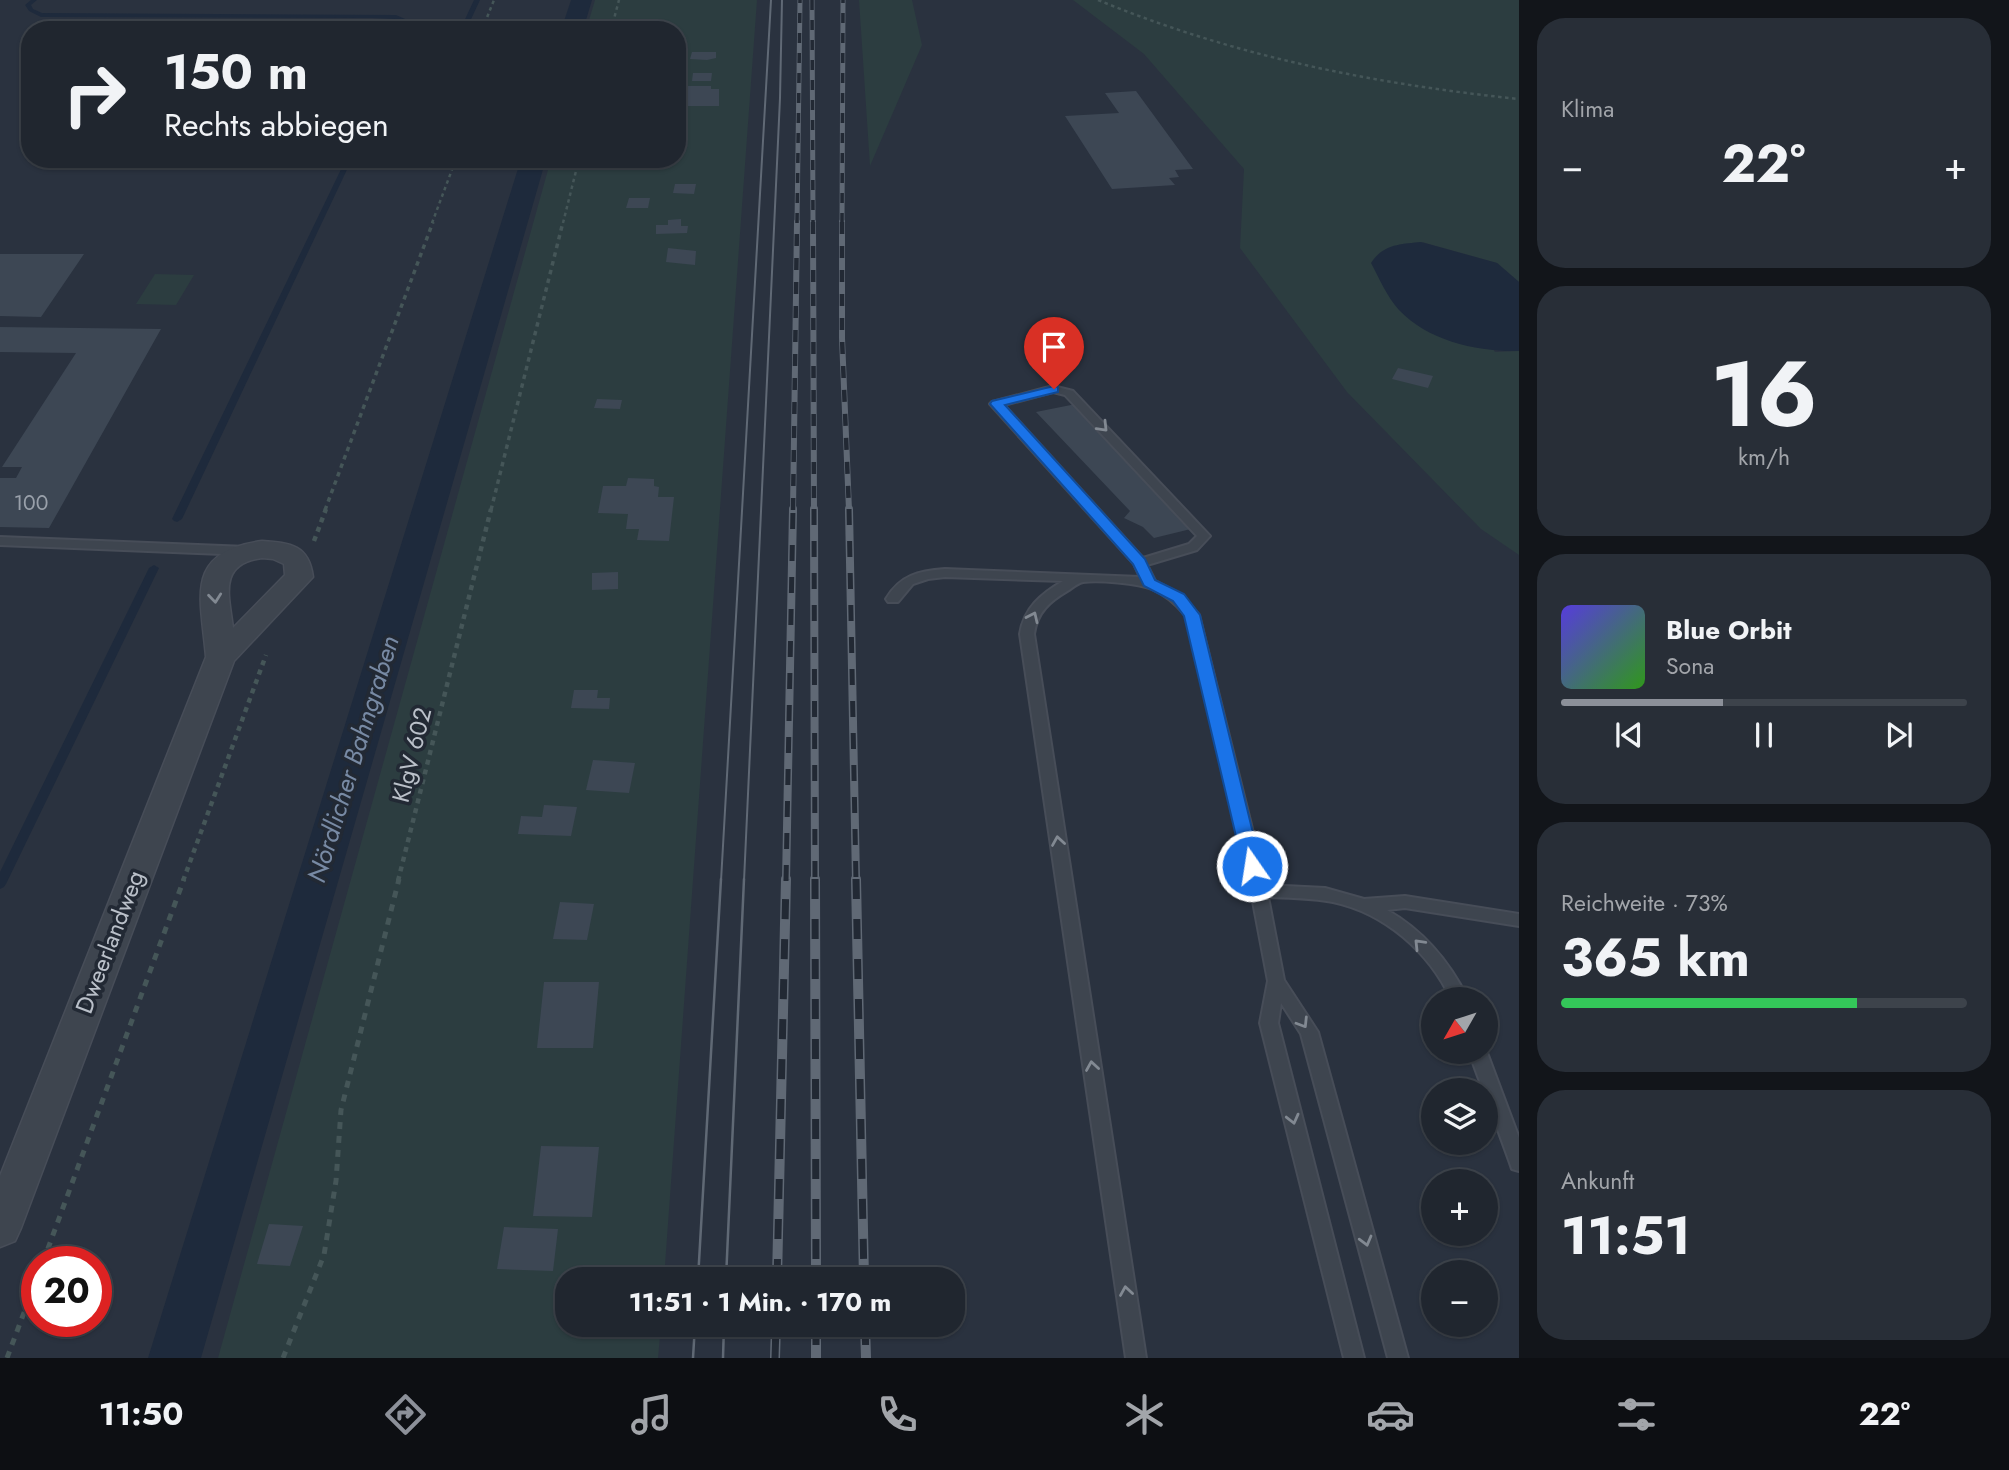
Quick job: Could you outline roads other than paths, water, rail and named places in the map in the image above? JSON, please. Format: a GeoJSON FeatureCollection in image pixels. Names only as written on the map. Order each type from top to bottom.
{"type":"FeatureCollection","features":[{"type":"Feature","properties":{"kind":"street","name":"Dweerlandweg"},"geometry":{"type":"LineString","coordinates":[[0,1228],[221,657],[299,577],[297,560],[290,554],[266,549],[251,551],[229,560],[216,573],[214,583],[221,657]]}},
{"type":"Feature","properties":{"kind":"lane"},"geometry":{"type":"LineString","coordinates":[[1140,563],[1184,551],[1200,542],[1204,536],[1069,393],[1054,389],[996,404],[1140,563],[1149,582]]}},
{"type":"Feature","properties":{"kind":"lane"},"geometry":{"type":"LineString","coordinates":[[0,541],[251,551]]}},
{"type":"Feature","properties":{"kind":"lane"},"geometry":{"type":"LineString","coordinates":[[894,599],[906,581],[945,573],[1149,582],[1178,597],[1192,615],[1259,891],[1276,981],[1269,1023],[1354,1358]]}},
{"type":"Feature","properties":{"kind":"lane"},"geometry":{"type":"LineString","coordinates":[[1077,579],[1039,605],[1028,623],[1027,634],[1136,1358]]}},
{"type":"Feature","properties":{"kind":"lane"},"geometry":{"type":"LineString","coordinates":[[1259,891],[1336,896],[1364,905],[1409,934],[1438,964],[1452,987]]}},
{"type":"Feature","properties":{"kind":"lane"},"geometry":{"type":"LineString","coordinates":[[1364,905],[1405,902],[1519,920]]}},
{"type":"Feature","properties":{"kind":"lane"},"geometry":{"type":"LineString","coordinates":[[1276,981],[1309,1032],[1398,1358]]}},
{"type":"Feature","properties":{"kind":"lane"},"geometry":{"type":"LineString","coordinates":[[1482,1064],[1519,1163]]}},
{"type":"Feature","properties":{"kind":"water"},"geometry":{"type":"Polygon","coordinates":[[[571,0],[592,0],[586,21],[564,21],[571,0]]]}},
{"type":"Feature","properties":{"kind":"water","name":"Nördlicher Bahngraben"},"geometry":{"type":"Polygon","coordinates":[[[518,168],[543,168],[201,1358],[148,1358],[518,168]]]}},
{"type":"Feature","properties":{"kind":"water"},"geometry":{"type":"Polygon","coordinates":[[[1421,242],[1497,263],[1519,282],[1519,351],[1471,347],[1439,337],[1424,330],[1399,310],[1371,263],[1387,249],[1421,242]]]}},
{"type":"Feature","properties":{"kind":"waterway"},"geometry":{"type":"LineString","coordinates":[[34,0],[28,5],[31,10],[41,15],[373,16],[396,17],[405,21]]}},
{"type":"Feature","properties":{"kind":"waterway"},"geometry":{"type":"LineString","coordinates":[[467,21],[477,0]]}},
{"type":"Feature","properties":{"kind":"waterway"},"geometry":{"type":"LineString","coordinates":[[177,519],[345,168]]}},
{"type":"Feature","properties":{"kind":"waterway"},"geometry":{"type":"LineString","coordinates":[[0,884],[154,568]]}},
{"type":"Feature","properties":{"kind":"tram line"},"geometry":{"type":"LineString","coordinates":[[721,881],[771,0]]}},
{"type":"Feature","properties":{"kind":"tram line"},"geometry":{"type":"LineString","coordinates":[[744,881],[780,98],[782,0]]}},
{"type":"Feature","properties":{"kind":"tram line"},"geometry":{"type":"LineString","coordinates":[[699,1267],[721,879]]}},
{"type":"Feature","properties":{"kind":"tram line"},"geometry":{"type":"LineString","coordinates":[[727,1267],[744,879]]}},
{"type":"Feature","properties":{"kind":"tram line"},"geometry":{"type":"LineString","coordinates":[[693,1358],[694,1337]]}},
{"type":"Feature","properties":{"kind":"tram line"},"geometry":{"type":"LineString","coordinates":[[723,1358],[724,1337]]}},
{"type":"Feature","properties":{"kind":"railway"},"geometry":{"type":"LineString","coordinates":[[797,223],[800,0]]}},
{"type":"Feature","properties":{"kind":"railway"},"geometry":{"type":"LineString","coordinates":[[812,0],[813,223]]}},
{"type":"Feature","properties":{"kind":"railway"},"geometry":{"type":"LineString","coordinates":[[842,223],[843,0]]}},
{"type":"Feature","properties":{"kind":"railway"},"geometry":{"type":"LineString","coordinates":[[793,510],[797,222]]}},
{"type":"Feature","properties":{"kind":"railway"},"geometry":{"type":"LineString","coordinates":[[813,222],[814,510]]}},
{"type":"Feature","properties":{"kind":"railway"},"geometry":{"type":"LineString","coordinates":[[842,223],[842,338],[849,510]]}},
{"type":"Feature","properties":{"kind":"railway"},"geometry":{"type":"LineString","coordinates":[[786,881],[793,509]]}},
{"type":"Feature","properties":{"kind":"railway"},"geometry":{"type":"LineString","coordinates":[[814,509],[815,881]]}},
{"type":"Feature","properties":{"kind":"railway"},"geometry":{"type":"LineString","coordinates":[[849,509],[856,881]]}},
{"type":"Feature","properties":{"kind":"railway"},"geometry":{"type":"LineString","coordinates":[[777,1267],[786,879]]}},
{"type":"Feature","properties":{"kind":"railway"},"geometry":{"type":"LineString","coordinates":[[815,879],[816,1267]]}},
{"type":"Feature","properties":{"kind":"railway"},"geometry":{"type":"LineString","coordinates":[[856,879],[864,1267]]}},
{"type":"Feature","properties":{"kind":"railway"},"geometry":{"type":"LineString","coordinates":[[775,1358],[776,1337]]}},
{"type":"Feature","properties":{"kind":"railway"},"geometry":{"type":"LineString","coordinates":[[816,1337],[816,1358]]}},
{"type":"Feature","properties":{"kind":"railway"},"geometry":{"type":"LineString","coordinates":[[865,1337],[866,1358]]}}]}
